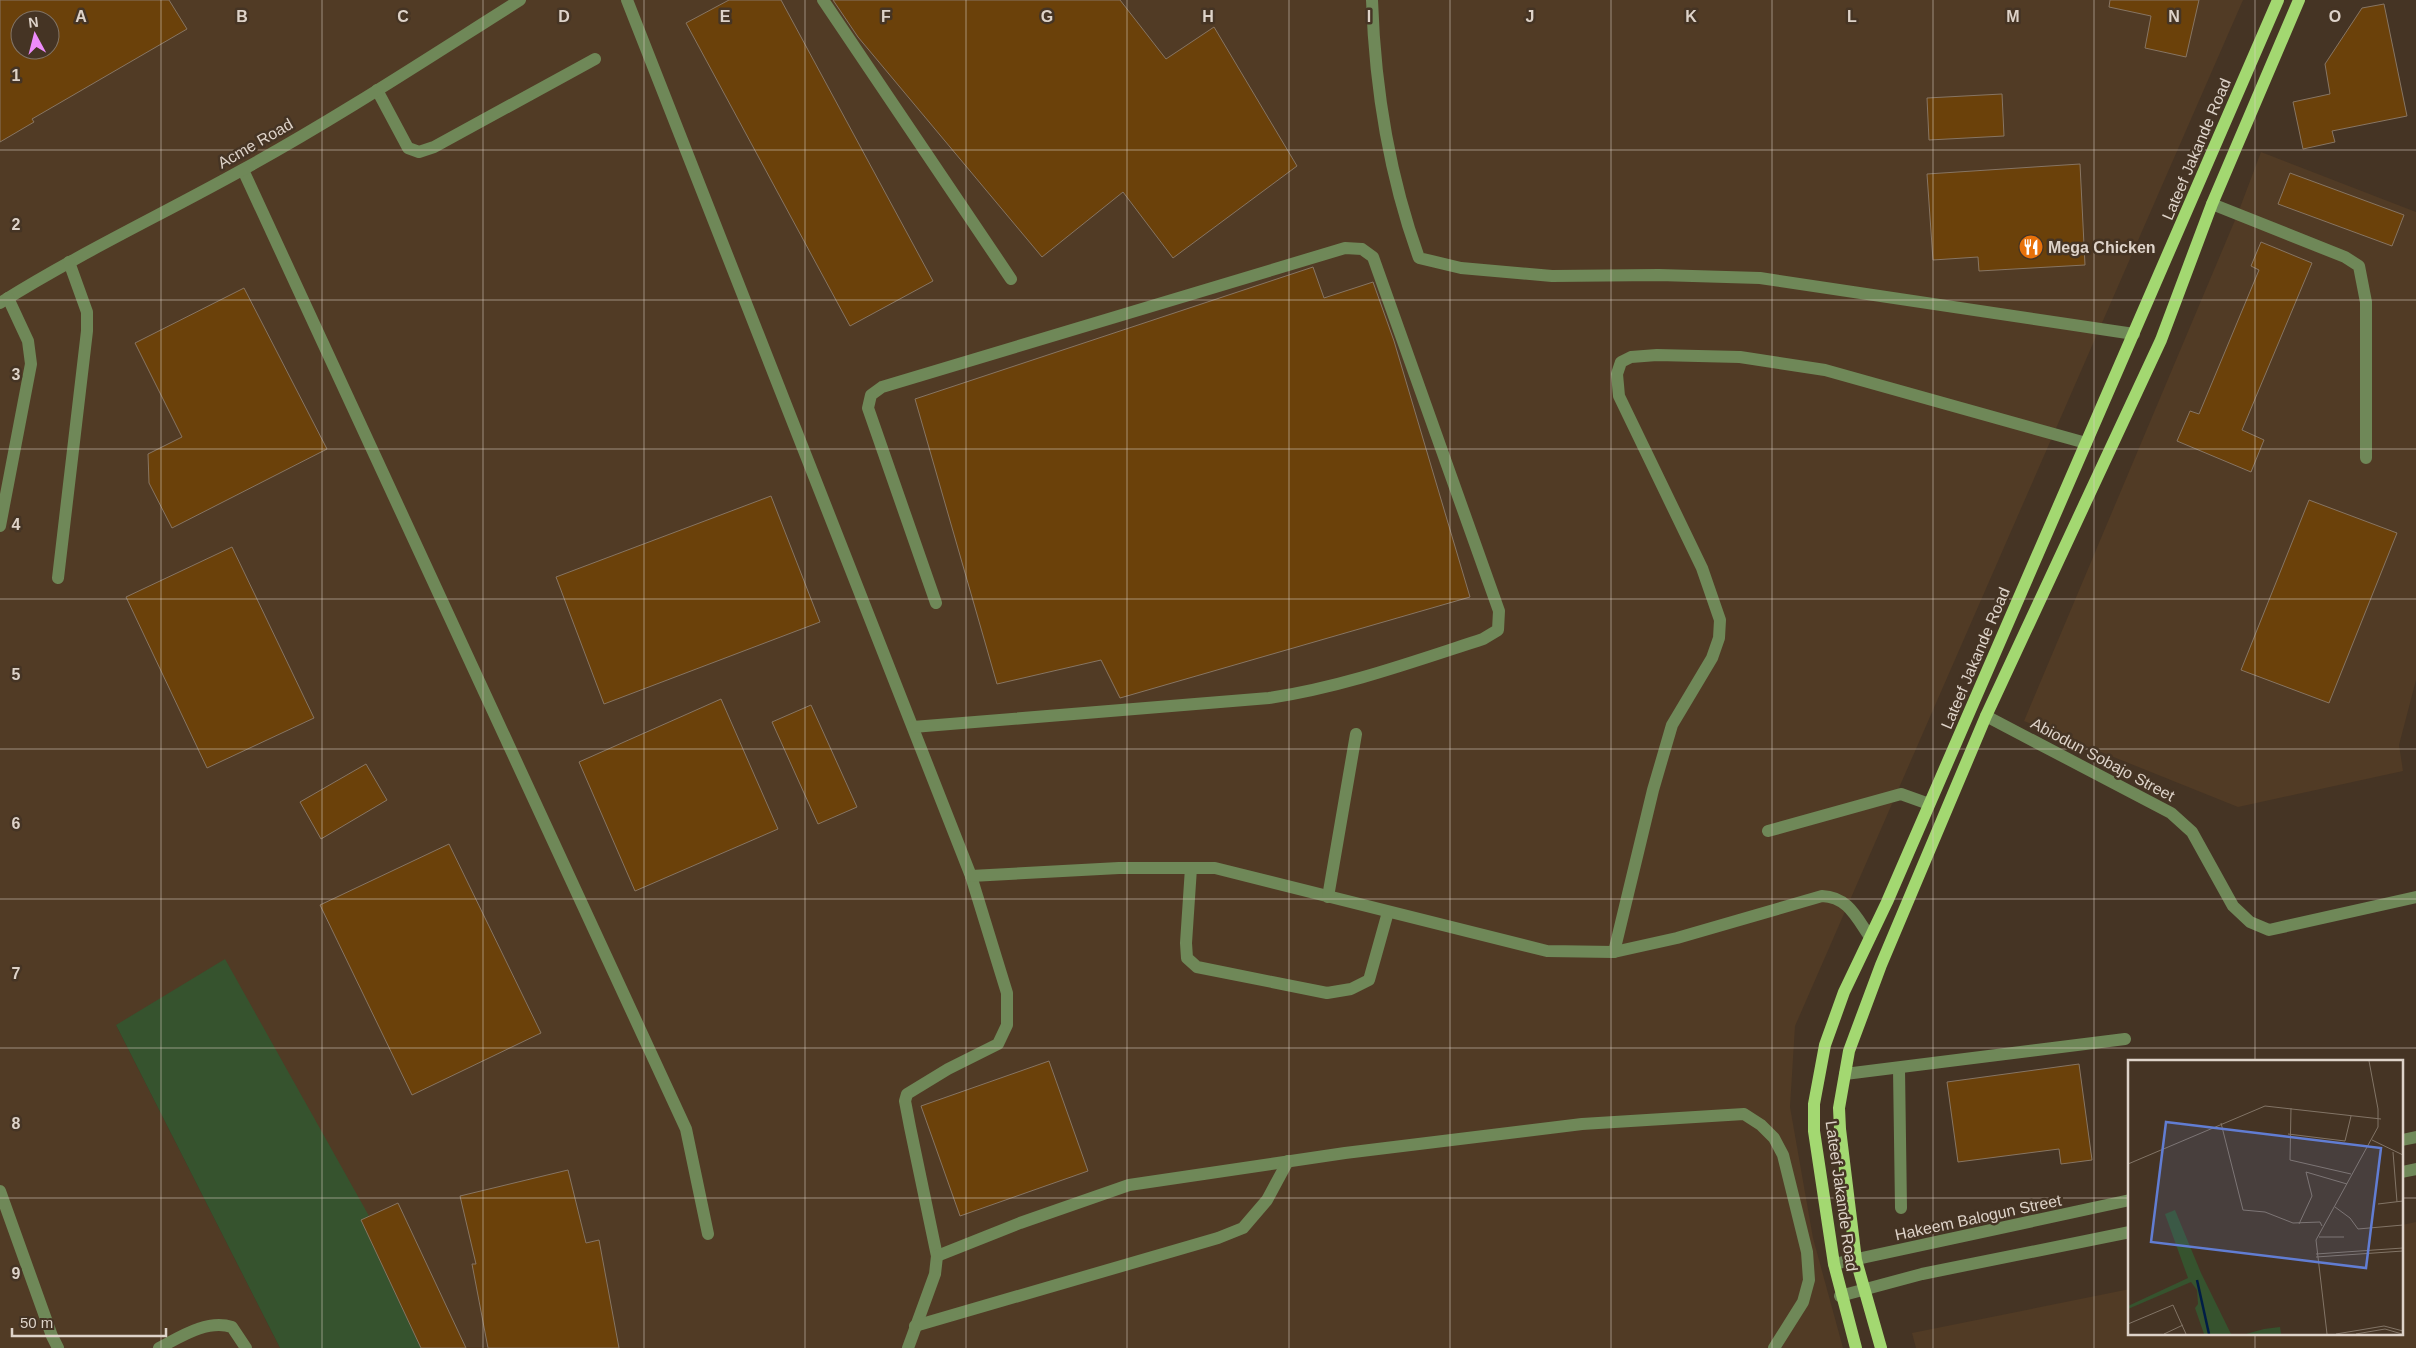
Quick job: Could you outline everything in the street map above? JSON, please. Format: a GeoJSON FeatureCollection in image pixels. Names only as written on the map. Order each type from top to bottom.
{"type":"FeatureCollection","features":[{"type":"Feature","properties":{"kind":"main road","name":"Lateef Jakande Road"},"geometry":{"type":"LineString","coordinates":[[1856,1348],[1840,1296],[1814,1131],[1814,1104],[1825,1045],[1844,992],[1930,804],[2278,0]]}},
{"type":"Feature","properties":{"kind":"main road","name":"Lateef Jakande Road"},"geometry":{"type":"LineString","coordinates":[[1881,1348],[1856,1260],[1840,1129],[1839,1108],[1849,1052],[1881,965],[1986,716],[2160,340],[2212,204],[2299,0]]}},
{"type":"Feature","properties":{"kind":"street","name":"Acme Road"},"geometry":{"type":"LineString","coordinates":[[4,301],[69,262],[243,170],[377,90],[520,0]]}},
{"type":"Feature","properties":{"kind":"street"},"geometry":{"type":"LineString","coordinates":[[627,0],[971,876],[1007,993],[1007,1025],[998,1044],[948,1069],[907,1094],[905,1102],[937,1256],[935,1274],[908,1348]]}},
{"type":"Feature","properties":{"kind":"street"},"geometry":{"type":"LineString","coordinates":[[823,0],[1011,280]]}},
{"type":"Feature","properties":{"kind":"street"},"geometry":{"type":"LineString","coordinates":[[1372,0],[1374,48],[1385,136],[1408,227],[1419,258],[1462,268],[1552,276],[1659,275],[1760,278],[2134,334]]}},
{"type":"Feature","properties":{"kind":"street"},"geometry":{"type":"LineString","coordinates":[[377,90],[408,148],[419,152],[434,148],[595,59]]}},
{"type":"Feature","properties":{"kind":"street"},"geometry":{"type":"LineString","coordinates":[[243,170],[686,1129],[708,1234]]}},
{"type":"Feature","properties":{"kind":"street"},"geometry":{"type":"LineString","coordinates":[[2212,204],[2345,257],[2359,266],[2366,302],[2366,458]]}},
{"type":"Feature","properties":{"kind":"street"},"geometry":{"type":"LineString","coordinates":[[913,727],[1268,698],[1310,692],[1345,684],[1483,639],[1498,630],[1500,611],[1373,258],[1362,249],[1345,248],[882,387],[871,395],[868,408],[936,603]]}},
{"type":"Feature","properties":{"kind":"street"},"geometry":{"type":"LineString","coordinates":[[58,578],[87,331],[87,312],[69,262]]}},
{"type":"Feature","properties":{"kind":"street"},"geometry":{"type":"LineString","coordinates":[[0,526],[31,364],[28,341],[4,301]]}},
{"type":"Feature","properties":{"kind":"street"},"geometry":{"type":"LineString","coordinates":[[1614,952],[1653,790],[1672,725],[1712,658],[1719,638],[1720,620],[1702,568],[1619,396],[1617,374],[1620,362],[1631,357],[1657,355],[1740,357],[1825,370],[2086,443]]}},
{"type":"Feature","properties":{"kind":"street","name":"Abiodun Sobajo Street"},"geometry":{"type":"LineString","coordinates":[[1986,716],[2171,813],[2192,832],[2233,906],[2250,922],[2269,930],[2416,897]]}},
{"type":"Feature","properties":{"kind":"street"},"geometry":{"type":"LineString","coordinates":[[1328,897],[1356,734]]}},
{"type":"Feature","properties":{"kind":"street"},"geometry":{"type":"LineString","coordinates":[[1768,831],[1901,794],[1930,804]]}},
{"type":"Feature","properties":{"kind":"street"},"geometry":{"type":"LineString","coordinates":[[971,876],[1120,868],[1215,868],[1547,951],[1614,952],[1677,938],[1822,896],[1834,896],[1845,902],[1870,937]]}},
{"type":"Feature","properties":{"kind":"street"},"geometry":{"type":"LineString","coordinates":[[1191,868],[1186,943],[1187,958],[1197,967],[1327,993],[1351,989],[1369,980],[1388,912]]}},
{"type":"Feature","properties":{"kind":"street"},"geometry":{"type":"LineString","coordinates":[[1845,1074],[1899,1069],[2124,1039]]}},
{"type":"Feature","properties":{"kind":"street"},"geometry":{"type":"LineString","coordinates":[[1899,1069],[1900,1208]]}},
{"type":"Feature","properties":{"kind":"street"},"geometry":{"type":"LineString","coordinates":[[937,1256],[1020,1222],[1129,1185],[1288,1161],[1582,1124],[1744,1114],[1761,1125],[1774,1138],[1783,1156],[1807,1252],[1809,1280],[1803,1302],[1774,1348]]}},
{"type":"Feature","properties":{"kind":"street"},"geometry":{"type":"LineString","coordinates":[[915,1326],[1218,1238],[1243,1228],[1267,1200],[1288,1161]]}},
{"type":"Feature","properties":{"kind":"street"},"geometry":{"type":"LineString","coordinates":[[0,1190],[58,1348]]}},
{"type":"Feature","properties":{"kind":"street","name":"Hakeem Balogun Street"},"geometry":{"type":"LineString","coordinates":[[1834,1264],[2128,1200]]}},
{"type":"Feature","properties":{"kind":"street"},"geometry":{"type":"LineString","coordinates":[[1840,1296],[1922,1274],[2128,1232]]}},
{"type":"Feature","properties":{"kind":"street"},"geometry":{"type":"LineString","coordinates":[[159,1348],[191,1332],[208,1326],[222,1324],[232,1326],[246,1348]]}},
{"type":"Feature","properties":{"kind":"shaded area"},"geometry":{"type":"Polygon","coordinates":[[[0,0],[2243,0],[1795,1026],[1790,1107],[1813,1238],[1843,1348],[443,1348],[116,1025],[280,1348],[0,1348],[0,0]]]}},
{"type":"Feature","properties":{"kind":"shaded area"},"geometry":{"type":"Polygon","coordinates":[[[2261,152],[2416,212],[2416,680],[2399,745],[2403,771],[2238,807],[2024,721],[2238,213],[2261,152]]]}},
{"type":"Feature","properties":{"kind":"shaded area"},"geometry":{"type":"Polygon","coordinates":[[[2416,1222],[2416,1348],[1916,1348],[1912,1333],[2128,1289],[2128,1336],[2404,1336],[2404,1225],[2416,1222]]]}},
{"type":"Feature","properties":{"kind":"green space"},"geometry":{"type":"Polygon","coordinates":[[[225,959],[443,1348],[280,1348],[116,1025],[225,959]]]}},
{"type":"Feature","properties":{"kind":"building"},"geometry":{"type":"Polygon","coordinates":[[[0,0],[169,0],[187,29],[32,119],[34,122],[0,142],[0,0]]]}},
{"type":"Feature","properties":{"kind":"building"},"geometry":{"type":"Polygon","coordinates":[[[729,0],[781,0],[933,281],[850,326],[686,23],[729,0]]]}},
{"type":"Feature","properties":{"kind":"building"},"geometry":{"type":"Polygon","coordinates":[[[833,0],[1120,0],[1166,59],[1214,27],[1297,166],[1173,258],[1123,192],[1042,257],[858,37],[833,0]]]}},
{"type":"Feature","properties":{"kind":"building"},"geometry":{"type":"Polygon","coordinates":[[[2110,0],[2199,0],[2186,57],[2145,48],[2151,16],[2109,7],[2110,0]]]}},
{"type":"Feature","properties":{"kind":"building"},"geometry":{"type":"Polygon","coordinates":[[[2384,4],[2407,116],[2332,131],[2335,142],[2303,149],[2293,102],[2330,94],[2325,64],[2362,8],[2384,4]]]}},
{"type":"Feature","properties":{"kind":"building"},"geometry":{"type":"Polygon","coordinates":[[[2002,94],[2004,136],[1929,140],[1927,98],[2002,94]]]}},
{"type":"Feature","properties":{"kind":"building"},"geometry":{"type":"Polygon","coordinates":[[[2080,164],[2085,265],[1979,271],[1978,257],[1933,260],[1927,174],[2080,164]]]}},
{"type":"Feature","properties":{"kind":"building"},"geometry":{"type":"Polygon","coordinates":[[[2290,173],[2404,215],[2392,246],[2278,204],[2290,173]]]}},
{"type":"Feature","properties":{"kind":"building"},"geometry":{"type":"Polygon","coordinates":[[[2261,242],[2312,263],[2242,430],[2264,440],[2251,472],[2177,441],[2190,411],[2199,414],[2259,270],[2251,266],[2261,242]]]}},
{"type":"Feature","properties":{"kind":"building"},"geometry":{"type":"Polygon","coordinates":[[[1313,267],[1324,298],[1373,282],[1394,341],[1470,597],[1120,698],[1101,660],[997,684],[915,399],[1313,267]]]}},
{"type":"Feature","properties":{"kind":"building"},"geometry":{"type":"Polygon","coordinates":[[[244,288],[327,449],[172,528],[149,483],[148,454],[182,437],[135,343],[244,288]]]}},
{"type":"Feature","properties":{"kind":"building"},"geometry":{"type":"Polygon","coordinates":[[[771,496],[820,622],[604,704],[556,577],[771,496]]]}},
{"type":"Feature","properties":{"kind":"building"},"geometry":{"type":"Polygon","coordinates":[[[2309,500],[2397,533],[2329,703],[2241,670],[2309,500]]]}},
{"type":"Feature","properties":{"kind":"building"},"geometry":{"type":"Polygon","coordinates":[[[232,547],[314,718],[207,768],[126,597],[232,547]]]}},
{"type":"Feature","properties":{"kind":"building"},"geometry":{"type":"Polygon","coordinates":[[[721,699],[778,829],[635,891],[579,762],[721,699]]]}},
{"type":"Feature","properties":{"kind":"building"},"geometry":{"type":"Polygon","coordinates":[[[811,705],[857,807],[818,824],[772,722],[811,705]]]}},
{"type":"Feature","properties":{"kind":"building"},"geometry":{"type":"Polygon","coordinates":[[[366,764],[387,800],[321,839],[300,802],[366,764]]]}},
{"type":"Feature","properties":{"kind":"building"},"geometry":{"type":"Polygon","coordinates":[[[449,844],[541,1033],[412,1095],[320,905],[449,844]]]}},
{"type":"Feature","properties":{"kind":"building"},"geometry":{"type":"Polygon","coordinates":[[[1049,1061],[1088,1171],[960,1216],[921,1106],[1049,1061]]]}},
{"type":"Feature","properties":{"kind":"building"},"geometry":{"type":"Polygon","coordinates":[[[2079,1064],[2092,1160],[2061,1164],[2059,1149],[1958,1162],[1947,1082],[2079,1064]]]}},
{"type":"Feature","properties":{"kind":"building"},"geometry":{"type":"Polygon","coordinates":[[[568,1170],[586,1243],[599,1240],[619,1348],[488,1348],[472,1264],[476,1264],[460,1196],[568,1170]]]}},
{"type":"Feature","properties":{"kind":"building"},"geometry":{"type":"Polygon","coordinates":[[[398,1203],[466,1348],[421,1348],[361,1220],[398,1203]]]}},
{"type":"Feature","properties":{"kind":"place","name":"Mega Chicken"},"geometry":{"type":"Point","coordinates":[2031,247]}}]}
